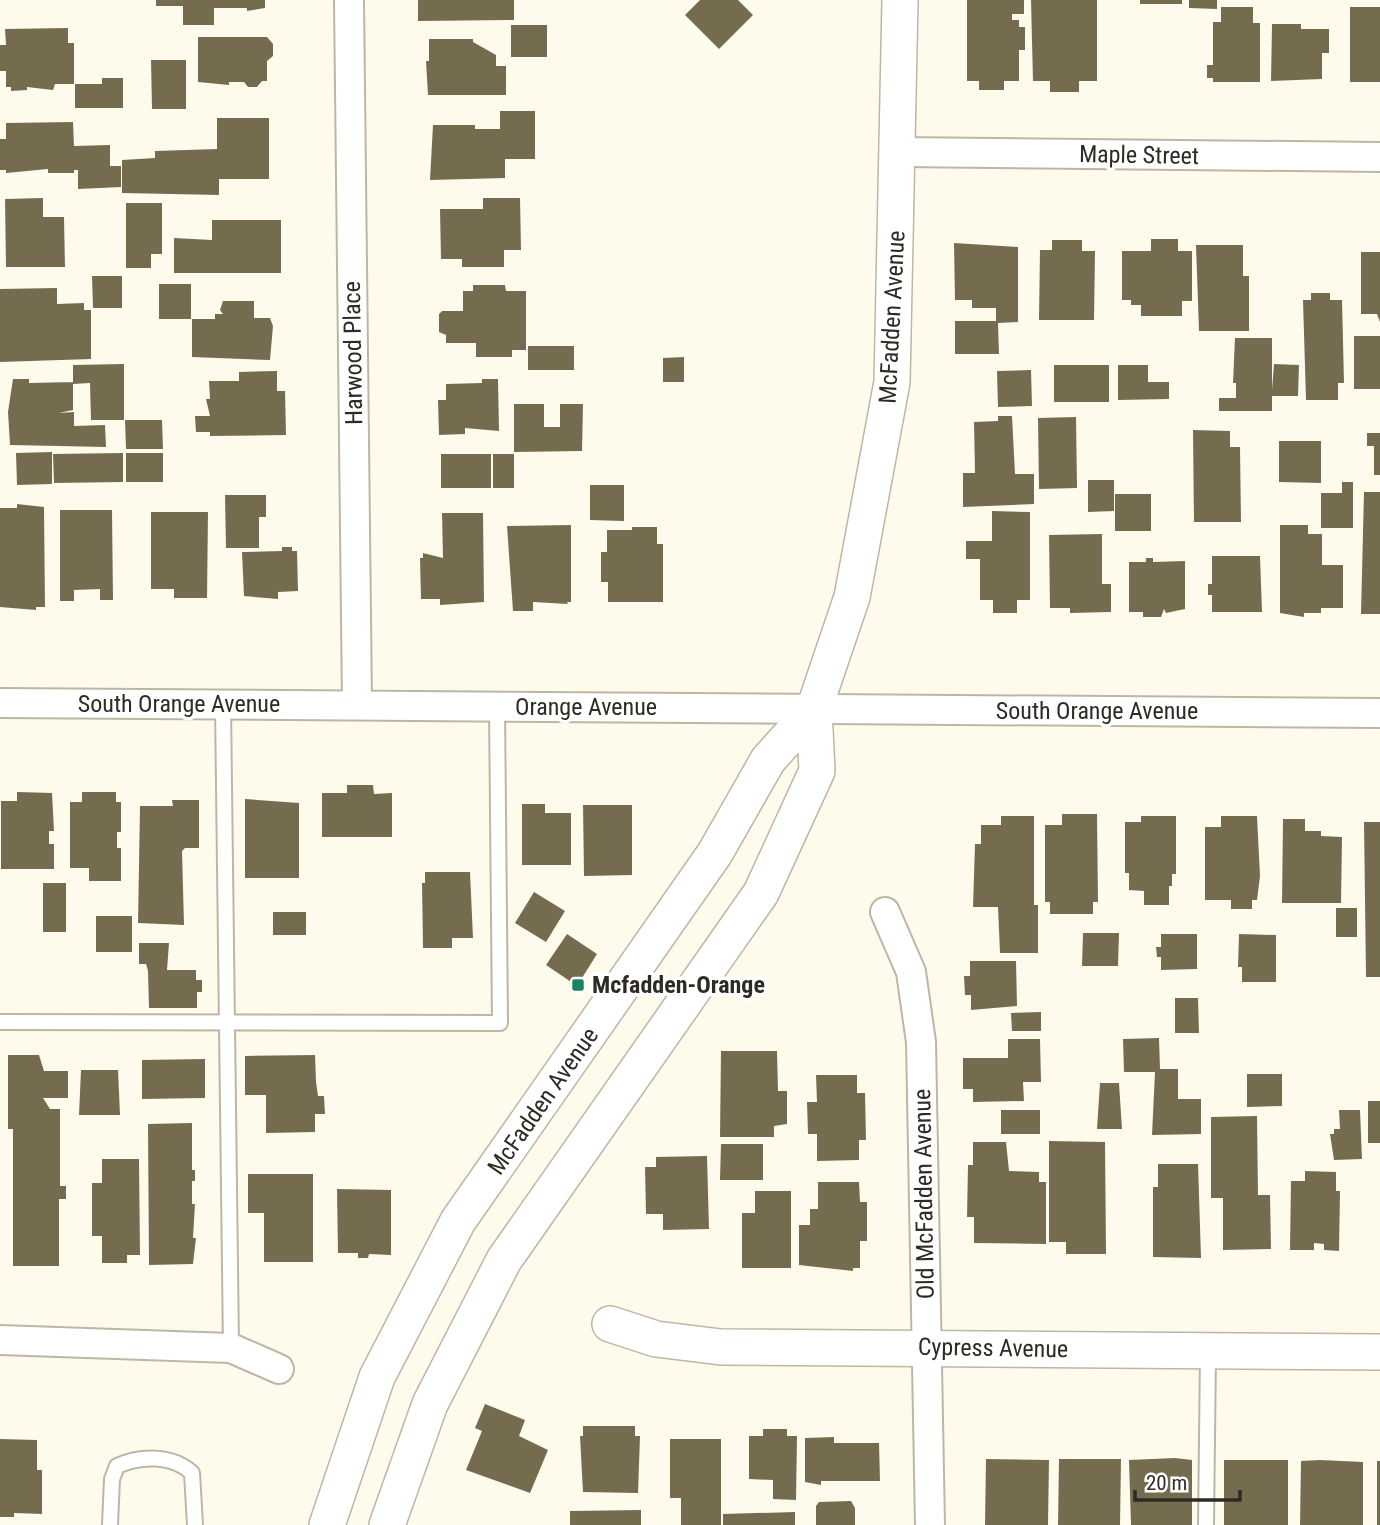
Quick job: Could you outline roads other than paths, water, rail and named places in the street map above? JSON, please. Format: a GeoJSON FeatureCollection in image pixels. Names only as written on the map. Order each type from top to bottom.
{"type":"FeatureCollection","features":[{"type":"Feature","properties":{"kind":"street","name":"Harwood Place"},"geometry":{"type":"LineString","coordinates":[[349,0],[357,705]]}},
{"type":"Feature","properties":{"kind":"street","name":"McFadden Avenue"},"geometry":{"type":"LineString","coordinates":[[387,1525],[430,1404],[504,1260],[761,893],[817,771],[814,709],[852,597],[892,382],[899,152],[900,0]]}},
{"type":"Feature","properties":{"kind":"street","name":"Maple Street"},"geometry":{"type":"LineString","coordinates":[[899,152],[1380,157]]}},
{"type":"Feature","properties":{"kind":"street","name":"South Orange Avenue"},"geometry":{"type":"LineString","coordinates":[[0,703],[357,705]]}},
{"type":"Feature","properties":{"kind":"street","name":"Orange Avenue"},"geometry":{"type":"LineString","coordinates":[[357,705],[814,709]]}},
{"type":"Feature","properties":{"kind":"street","name":"South Orange Avenue"},"geometry":{"type":"LineString","coordinates":[[814,709],[1380,713]]}},
{"type":"Feature","properties":{"kind":"street","name":"McFadden Avenue"},"geometry":{"type":"LineString","coordinates":[[327,1525],[377,1377],[458,1221],[715,853],[768,760],[814,709]]}},
{"type":"Feature","properties":{"kind":"street","name":"Old McFadden Avenue"},"geometry":{"type":"LineString","coordinates":[[885,912],[911,972],[921,1042],[930,1525]]}},
{"type":"Feature","properties":{"kind":"street","name":"Cypress Avenue"},"geometry":{"type":"LineString","coordinates":[[610,1324],[656,1339],[721,1347],[1380,1352]]}},
{"type":"Feature","properties":{"kind":"street"},"geometry":{"type":"LineString","coordinates":[[0,1340],[231,1348],[279,1369]]}},
{"type":"Feature","properties":{"kind":"lane"},"geometry":{"type":"LineString","coordinates":[[223,705],[231,1348]]}},
{"type":"Feature","properties":{"kind":"lane"},"geometry":{"type":"LineString","coordinates":[[0,1022],[500,1023],[497,706]]}},
{"type":"Feature","properties":{"kind":"lane"},"geometry":{"type":"LineString","coordinates":[[1206,1525],[1208,1350]]}},
{"type":"Feature","properties":{"kind":"lane"},"geometry":{"type":"LineString","coordinates":[[110,1525],[111,1479],[117,1466],[130,1460],[165,1459],[182,1463],[192,1473],[195,1525]]}},
{"type":"Feature","properties":{"kind":"place","name":"Mcfadden-Orange"},"geometry":{"type":"Point","coordinates":[578,985]}}]}
